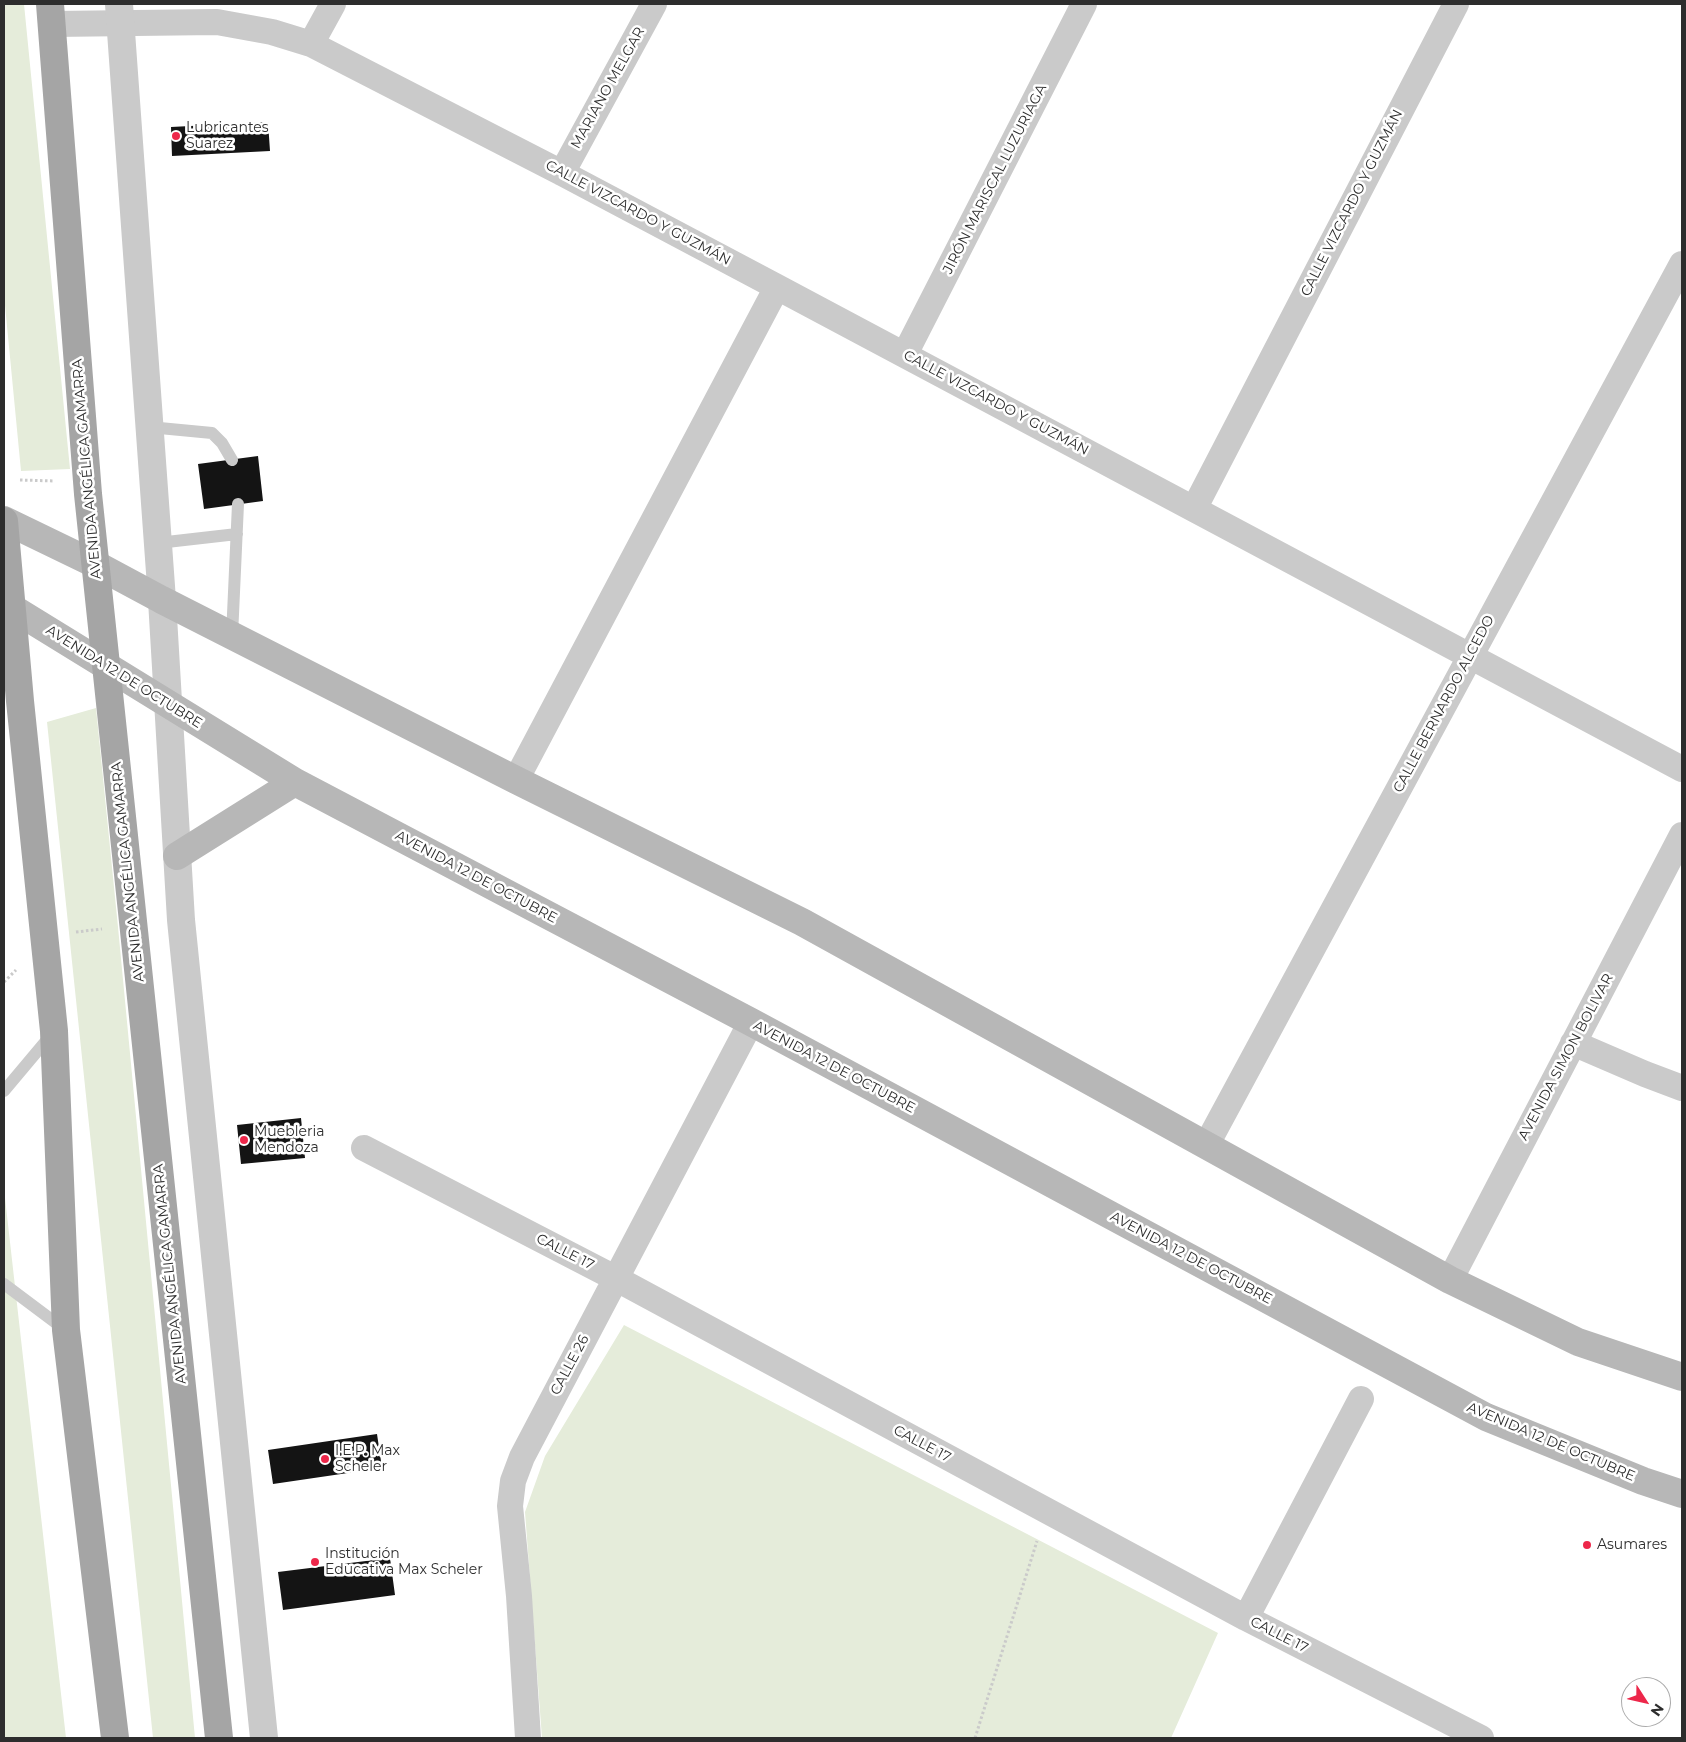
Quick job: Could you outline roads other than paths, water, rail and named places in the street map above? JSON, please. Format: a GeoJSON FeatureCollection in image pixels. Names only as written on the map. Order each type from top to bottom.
{"type":"FeatureCollection","features":[{"type":"Feature","properties":{"kind":"main road","name":"AVENIDA ANGÉLICA GAMARRA"},"geometry":{"type":"LineString","coordinates":[[51,14],[88,494],[218,1738]]}},
{"type":"Feature","properties":{"kind":"main road"},"geometry":{"type":"LineString","coordinates":[[115,1738],[66,1330],[54,1032],[12,693],[4,520],[95,564],[232,636],[516,780],[802,922],[1208,1144],[1450,1280],[1578,1342],[1682,1377]]}},
{"type":"Feature","properties":{"kind":"main road","name":"AVENIDA 12 DE OCTUBRE"},"geometry":{"type":"LineString","coordinates":[[8,605],[295,782],[751,1022],[1486,1417],[1643,1481],[1682,1494]]}},
{"type":"Feature","properties":{"kind":"main road"},"geometry":{"type":"LineString","coordinates":[[177,856],[295,782]]}},
{"type":"Feature","properties":{"kind":"street"},"geometry":{"type":"LineString","coordinates":[[311,44],[333,4]]}},
{"type":"Feature","properties":{"kind":"street","name":"MARIANO MELGAR"},"geometry":{"type":"LineString","coordinates":[[562,173],[654,4]]}},
{"type":"Feature","properties":{"kind":"street","name":"JIRÓN MARISCAL LUZURIAGA"},"geometry":{"type":"LineString","coordinates":[[905,354],[1084,4]]}},
{"type":"Feature","properties":{"kind":"street","name":"CALLE VIZCARDO Y GUZMÁN"},"geometry":{"type":"LineString","coordinates":[[1194,509],[1456,4]]}},
{"type":"Feature","properties":{"kind":"street"},"geometry":{"type":"LineString","coordinates":[[120,13],[162,600],[181,920],[264,1738]]}},
{"type":"Feature","properties":{"kind":"street","name":"CALLE VIZCARDO Y GUZMÁN"},"geometry":{"type":"LineString","coordinates":[[51,14],[120,13],[217,22],[272,32],[311,44],[562,173],[905,354],[1682,769]]}},
{"type":"Feature","properties":{"kind":"street","name":"CALLE BERNARDO ALCEDO"},"geometry":{"type":"LineString","coordinates":[[1208,1144],[1682,264]]}},
{"type":"Feature","properties":{"kind":"street"},"geometry":{"type":"LineString","coordinates":[[516,780],[777,287]]}},
{"type":"Feature","properties":{"kind":"street","name":"AVENIDA SIMON BOLIVAR"},"geometry":{"type":"LineString","coordinates":[[1450,1280],[1682,835]]}},
{"type":"Feature","properties":{"kind":"street","name":"CALLE 26"},"geometry":{"type":"LineString","coordinates":[[528,1738],[519,1596],[510,1506],[512,1481],[522,1457],[751,1022]]}},
{"type":"Feature","properties":{"kind":"street"},"geometry":{"type":"LineString","coordinates":[[1573,1043],[1682,1088]]}},
{"type":"Feature","properties":{"kind":"street","name":"CALLE 17"},"geometry":{"type":"LineString","coordinates":[[364,1148],[616,1278],[1246,1618],[1481,1738]]}},
{"type":"Feature","properties":{"kind":"street"},"geometry":{"type":"LineString","coordinates":[[1246,1618],[1361,1399]]}},
{"type":"Feature","properties":{"kind":"lane"},"geometry":{"type":"LineString","coordinates":[[149,427],[212,433],[222,443],[232,460]]}},
{"type":"Feature","properties":{"kind":"lane"},"geometry":{"type":"LineString","coordinates":[[232,636],[238,504]]}},
{"type":"Feature","properties":{"kind":"lane"},"geometry":{"type":"LineString","coordinates":[[158,544],[237,534]]}},
{"type":"Feature","properties":{"kind":"lane"},"geometry":{"type":"LineString","coordinates":[[4,1091],[54,1032]]}},
{"type":"Feature","properties":{"kind":"lane"},"geometry":{"type":"LineString","coordinates":[[4,1284],[66,1330]]}},
{"type":"Feature","properties":{"kind":"place","name":"Lubricantes Suarez"},"geometry":{"type":"Point","coordinates":[176,136]}},
{"type":"Feature","properties":{"kind":"place","name":"Muebleria Mendoza"},"geometry":{"type":"Point","coordinates":[244,1140]}},
{"type":"Feature","properties":{"kind":"place","name":"I.E.P. Max Scheler"},"geometry":{"type":"Point","coordinates":[325,1459]}},
{"type":"Feature","properties":{"kind":"place","name":"Asumares"},"geometry":{"type":"Point","coordinates":[1587,1545]}},
{"type":"Feature","properties":{"kind":"place","name":"Institución Educativa Max Scheler"},"geometry":{"type":"Point","coordinates":[315,1562]}}]}
